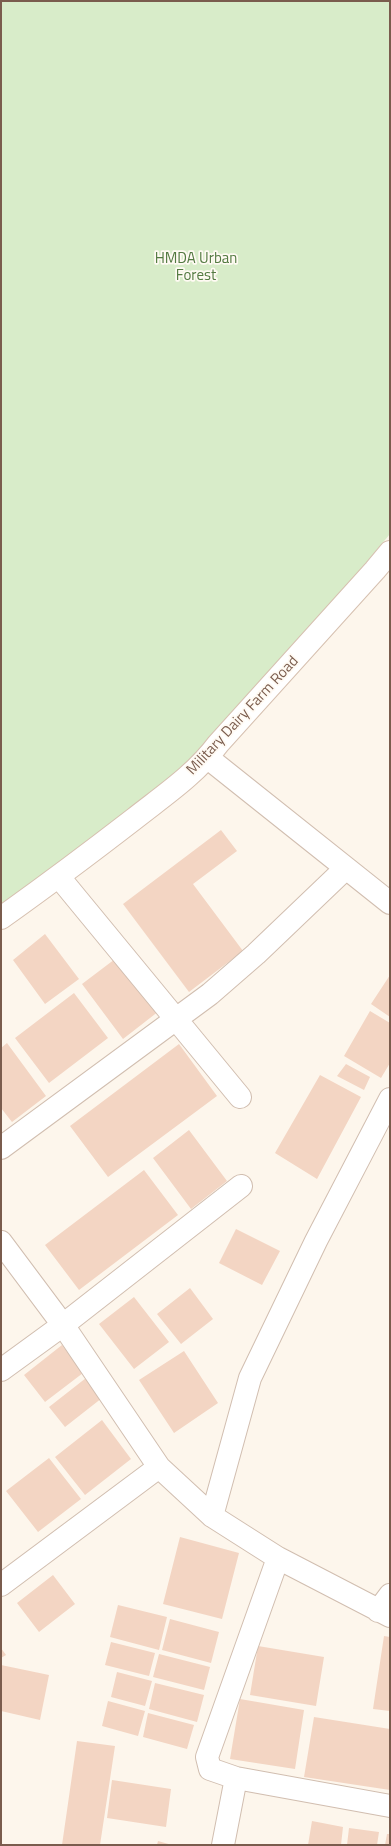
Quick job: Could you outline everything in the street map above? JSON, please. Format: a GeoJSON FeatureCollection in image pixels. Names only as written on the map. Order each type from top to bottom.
{"type":"FeatureCollection","features":[{"type":"Feature","properties":{"kind":"street","name":"Military Dairy Farm Road"},"geometry":{"type":"LineString","coordinates":[[1,918],[59,877],[180,784],[208,758],[218,744],[390,552]]}},
{"type":"Feature","properties":{"kind":"street"},"geometry":{"type":"LineString","coordinates":[[208,758],[390,902]]}},
{"type":"Feature","properties":{"kind":"street"},"geometry":{"type":"LineString","coordinates":[[1,1148],[210,994],[256,954],[346,868]]}},
{"type":"Feature","properties":{"kind":"street"},"geometry":{"type":"LineString","coordinates":[[59,877],[240,1097]]}},
{"type":"Feature","properties":{"kind":"street"},"geometry":{"type":"LineString","coordinates":[[212,1516],[250,1378],[316,1241],[390,1099]]}},
{"type":"Feature","properties":{"kind":"street"},"geometry":{"type":"LineString","coordinates":[[1,1370],[63,1325],[241,1186]]}},
{"type":"Feature","properties":{"kind":"street"},"geometry":{"type":"LineString","coordinates":[[1,1242],[63,1325],[159,1467],[212,1516],[278,1558],[386,1608]]}},
{"type":"Feature","properties":{"kind":"street"},"geometry":{"type":"LineString","coordinates":[[1,1585],[159,1467]]}},
{"type":"Feature","properties":{"kind":"street"},"geometry":{"type":"LineString","coordinates":[[278,1558],[207,1757],[210,1769],[236,1778],[390,1806]]}},
{"type":"Feature","properties":{"kind":"street"},"geometry":{"type":"LineString","coordinates":[[223,1845],[236,1778]]}},
{"type":"Feature","properties":{"kind":"green space","name":"HMDA Urban Forest"},"geometry":{"type":"Polygon","coordinates":[[[1,1],[390,1],[390,534],[202,759],[1,926],[1,1]]]}},
{"type":"Feature","properties":{"kind":"building"},"geometry":{"type":"Polygon","coordinates":[[[221,830],[237,851],[193,884],[243,951],[189,992],[123,904],[221,830]]]}},
{"type":"Feature","properties":{"kind":"building"},"geometry":{"type":"Polygon","coordinates":[[[45,934],[79,979],[45,1004],[13,960],[45,934]]]}},
{"type":"Feature","properties":{"kind":"building"},"geometry":{"type":"Polygon","coordinates":[[[119,956],[159,1011],[123,1039],[82,984],[119,956]]]}},
{"type":"Feature","properties":{"kind":"building"},"geometry":{"type":"Polygon","coordinates":[[[390,975],[390,1017],[371,1004],[390,975]]]}},
{"type":"Feature","properties":{"kind":"building"},"geometry":{"type":"Polygon","coordinates":[[[74,993],[108,1038],[49,1083],[15,1038],[74,993]]]}},
{"type":"Feature","properties":{"kind":"building"},"geometry":{"type":"Polygon","coordinates":[[[370,1011],[390,1023],[390,1063],[381,1078],[344,1056],[370,1011]]]}},
{"type":"Feature","properties":{"kind":"building"},"geometry":{"type":"Polygon","coordinates":[[[7,1043],[46,1096],[12,1122],[1,1108],[1,1048],[7,1043]]]}},
{"type":"Feature","properties":{"kind":"building"},"geometry":{"type":"Polygon","coordinates":[[[179,1044],[217,1096],[108,1177],[70,1126],[179,1044]]]}},
{"type":"Feature","properties":{"kind":"building"},"geometry":{"type":"Polygon","coordinates":[[[346,1064],[370,1077],[364,1090],[337,1076],[346,1064]]]}},
{"type":"Feature","properties":{"kind":"building"},"geometry":{"type":"Polygon","coordinates":[[[320,1075],[361,1097],[317,1179],[275,1153],[320,1075]]]}},
{"type":"Feature","properties":{"kind":"building"},"geometry":{"type":"Polygon","coordinates":[[[189,1130],[227,1181],[191,1209],[153,1158],[189,1130]]]}},
{"type":"Feature","properties":{"kind":"building"},"geometry":{"type":"Polygon","coordinates":[[[144,1170],[178,1215],[79,1290],[45,1245],[144,1170]]]}},
{"type":"Feature","properties":{"kind":"building"},"geometry":{"type":"Polygon","coordinates":[[[236,1229],[280,1251],[262,1285],[219,1263],[236,1229]]]}},
{"type":"Feature","properties":{"kind":"building"},"geometry":{"type":"Polygon","coordinates":[[[190,1288],[213,1319],[181,1344],[157,1314],[190,1288]]]}},
{"type":"Feature","properties":{"kind":"building"},"geometry":{"type":"Polygon","coordinates":[[[134,1297],[169,1342],[134,1369],[99,1324],[134,1297]]]}},
{"type":"Feature","properties":{"kind":"building"},"geometry":{"type":"Polygon","coordinates":[[[62,1345],[83,1373],[45,1402],[24,1375],[62,1345]]]}},
{"type":"Feature","properties":{"kind":"building"},"geometry":{"type":"Polygon","coordinates":[[[184,1351],[218,1403],[174,1433],[139,1380],[184,1351]]]}},
{"type":"Feature","properties":{"kind":"building"},"geometry":{"type":"Polygon","coordinates":[[[86,1378],[102,1398],[65,1427],[49,1407],[86,1378]]]}},
{"type":"Feature","properties":{"kind":"building"},"geometry":{"type":"Polygon","coordinates":[[[102,1420],[131,1459],[85,1495],[55,1457],[102,1420]]]}},
{"type":"Feature","properties":{"kind":"building"},"geometry":{"type":"Polygon","coordinates":[[[49,1458],[81,1499],[38,1532],[6,1491],[49,1458]]]}},
{"type":"Feature","properties":{"kind":"building"},"geometry":{"type":"Polygon","coordinates":[[[180,1537],[239,1553],[222,1619],[163,1604],[180,1537]]]}},
{"type":"Feature","properties":{"kind":"building"},"geometry":{"type":"Polygon","coordinates":[[[53,1575],[75,1604],[39,1632],[17,1603],[53,1575]]]}},
{"type":"Feature","properties":{"kind":"building"},"geometry":{"type":"Polygon","coordinates":[[[118,1605],[167,1617],[159,1650],[110,1637],[118,1605]]]}},
{"type":"Feature","properties":{"kind":"building"},"geometry":{"type":"Polygon","coordinates":[[[170,1619],[219,1632],[211,1663],[162,1650],[170,1619]]]}},
{"type":"Feature","properties":{"kind":"building"},"geometry":{"type":"Polygon","coordinates":[[[384,1636],[390,1637],[390,1711],[373,1709],[384,1636]]]}},
{"type":"Feature","properties":{"kind":"building"},"geometry":{"type":"Polygon","coordinates":[[[111,1642],[155,1653],[149,1676],[105,1665],[111,1642]]]}},
{"type":"Feature","properties":{"kind":"building"},"geometry":{"type":"Polygon","coordinates":[[[258,1646],[324,1657],[316,1706],[250,1695],[258,1646]]]}},
{"type":"Feature","properties":{"kind":"building"},"geometry":{"type":"Polygon","coordinates":[[[1,1648],[6,1655],[1,1658],[1,1648]]]}},
{"type":"Feature","properties":{"kind":"building"},"geometry":{"type":"Polygon","coordinates":[[[159,1654],[210,1667],[204,1690],[153,1677],[159,1654]]]}},
{"type":"Feature","properties":{"kind":"building"},"geometry":{"type":"Polygon","coordinates":[[[1,1665],[49,1675],[40,1720],[1,1711],[1,1665]]]}},
{"type":"Feature","properties":{"kind":"building"},"geometry":{"type":"Polygon","coordinates":[[[117,1672],[152,1681],[145,1706],[111,1697],[117,1672]]]}},
{"type":"Feature","properties":{"kind":"building"},"geometry":{"type":"Polygon","coordinates":[[[155,1683],[204,1695],[197,1722],[149,1709],[155,1683]]]}},
{"type":"Feature","properties":{"kind":"building"},"geometry":{"type":"Polygon","coordinates":[[[240,1699],[304,1710],[295,1769],[230,1759],[240,1699]]]}},
{"type":"Feature","properties":{"kind":"building"},"geometry":{"type":"Polygon","coordinates":[[[108,1701],[145,1711],[138,1736],[102,1726],[108,1701]]]}},
{"type":"Feature","properties":{"kind":"building"},"geometry":{"type":"Polygon","coordinates":[[[148,1713],[194,1725],[187,1749],[143,1737],[148,1713]]]}},
{"type":"Feature","properties":{"kind":"building"},"geometry":{"type":"Polygon","coordinates":[[[314,1717],[390,1729],[390,1790],[304,1777],[314,1717]]]}},
{"type":"Feature","properties":{"kind":"building"},"geometry":{"type":"Polygon","coordinates":[[[77,1741],[115,1746],[100,1845],[62,1845],[77,1741]]]}},
{"type":"Feature","properties":{"kind":"building"},"geometry":{"type":"Polygon","coordinates":[[[112,1780],[171,1789],[166,1827],[107,1818],[112,1780]]]}},
{"type":"Feature","properties":{"kind":"building"},"geometry":{"type":"Polygon","coordinates":[[[312,1821],[343,1827],[341,1845],[308,1845],[312,1821]]]}},
{"type":"Feature","properties":{"kind":"building"},"geometry":{"type":"Polygon","coordinates":[[[349,1828],[379,1832],[377,1845],[347,1845],[349,1828]]]}},
{"type":"Feature","properties":{"kind":"building"},"geometry":{"type":"Polygon","coordinates":[[[387,1834],[390,1834],[390,1845],[385,1845],[387,1834]]]}},
{"type":"Feature","properties":{"kind":"building"},"geometry":{"type":"Polygon","coordinates":[[[158,1841],[172,1845],[157,1845],[158,1841]]]}}]}
